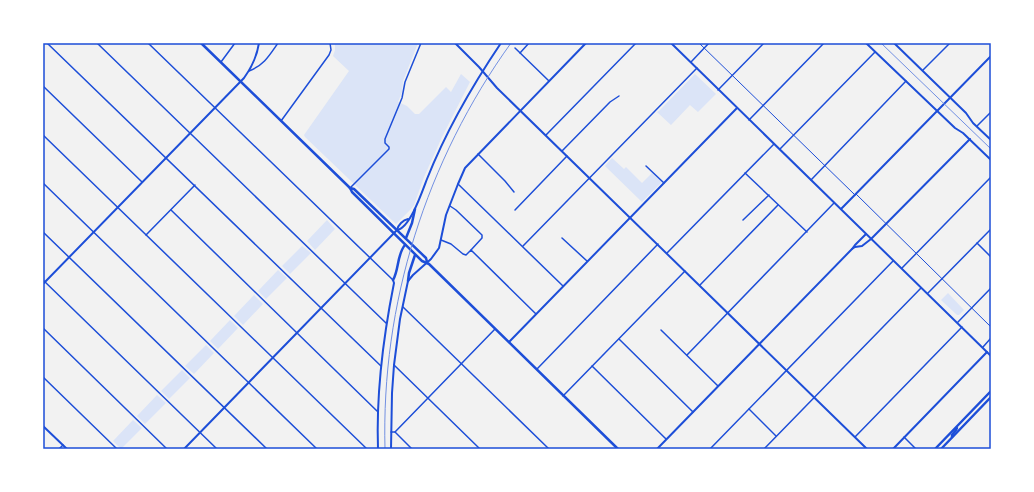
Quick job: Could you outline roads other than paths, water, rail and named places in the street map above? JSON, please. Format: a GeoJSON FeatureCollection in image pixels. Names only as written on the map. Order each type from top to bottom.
{"type":"FeatureCollection","features":[{"type":"Feature","properties":{"kind":"main road"},"geometry":{"type":"LineString","coordinates":[[201,43],[350,188],[352,192],[405,245],[422,261],[427,263],[618,449]]}},
{"type":"Feature","properties":{"kind":"main road"},"geometry":{"type":"LineString","coordinates":[[350,188],[354,189],[406,238],[426,258],[427,263]]}},
{"type":"Feature","properties":{"kind":"main road"},"geometry":{"type":"LineString","coordinates":[[406,238],[412,223],[415,209]]}},
{"type":"Feature","properties":{"kind":"main road"},"geometry":{"type":"LineString","coordinates":[[393,280],[401,252],[405,245]]}},
{"type":"Feature","properties":{"kind":"main road"},"geometry":{"type":"LineString","coordinates":[[408,281],[416,255]]}},
{"type":"Feature","properties":{"kind":"main road"},"geometry":{"type":"LineString","coordinates":[[935,449],[991,391]]}},
{"type":"Feature","properties":{"kind":"main road"},"geometry":{"type":"LineString","coordinates":[[941,449],[991,397]]}},
{"type":"Feature","properties":{"kind":"main road"},"geometry":{"type":"LineString","coordinates":[[952,438],[956,427]]}},
{"type":"Feature","properties":{"kind":"street"},"geometry":{"type":"LineString","coordinates":[[47,43],[380,366]]}},
{"type":"Feature","properties":{"kind":"street"},"geometry":{"type":"LineString","coordinates":[[97,43],[386,323]]}},
{"type":"Feature","properties":{"kind":"street"},"geometry":{"type":"LineString","coordinates":[[148,43],[393,280],[394,283],[386,323],[380,366],[378,449]]}},
{"type":"Feature","properties":{"kind":"street"},"geometry":{"type":"LineString","coordinates":[[221,63],[235,43]]}},
{"type":"Feature","properties":{"kind":"street"},"geometry":{"type":"LineString","coordinates":[[217,449],[44,282],[249,71],[255,58],[259,43]]}},
{"type":"Feature","properties":{"kind":"street"},"geometry":{"type":"LineString","coordinates":[[249,71],[258,67],[278,43]]}},
{"type":"Feature","properties":{"kind":"street"},"geometry":{"type":"LineString","coordinates":[[281,121],[329,55],[331,50],[330,43]]}},
{"type":"Feature","properties":{"kind":"street"},"geometry":{"type":"LineString","coordinates":[[350,188],[389,149],[385,143],[385,140],[402,98],[405,82],[421,43]]}},
{"type":"Feature","properties":{"kind":"street"},"geometry":{"type":"LineString","coordinates":[[455,43],[491,82],[867,449]]}},
{"type":"Feature","properties":{"kind":"street"},"geometry":{"type":"LineString","coordinates":[[184,449],[397,230],[398,226],[405,219],[408,219],[415,209],[429,173],[467,96],[501,43]]}},
{"type":"Feature","properties":{"kind":"street"},"geometry":{"type":"LineString","coordinates":[[520,53],[529,43]]}},
{"type":"Feature","properties":{"kind":"street"},"geometry":{"type":"LineString","coordinates":[[391,449],[394,365],[400,319],[408,281],[437,252],[444,223],[465,168],[586,43]]}},
{"type":"Feature","properties":{"kind":"street"},"geometry":{"type":"LineString","coordinates":[[546,135],[636,43]]}},
{"type":"Feature","properties":{"kind":"street"},"geometry":{"type":"LineString","coordinates":[[670,43],[991,356]]}},
{"type":"Feature","properties":{"kind":"street"},"geometry":{"type":"LineString","coordinates":[[690,62],[709,43]]}},
{"type":"Feature","properties":{"kind":"street"},"geometry":{"type":"LineString","coordinates":[[718,90],[764,43]]}},
{"type":"Feature","properties":{"kind":"street"},"geometry":{"type":"LineString","coordinates":[[750,120],[824,43]]}},
{"type":"Feature","properties":{"kind":"street"},"geometry":{"type":"LineString","coordinates":[[866,43],[955,128],[964,133],[991,160]]}},
{"type":"Feature","properties":{"kind":"street"},"geometry":{"type":"LineString","coordinates":[[895,43],[966,113],[991,140]]}},
{"type":"Feature","properties":{"kind":"street"},"geometry":{"type":"LineString","coordinates":[[923,71],[950,43]]}},
{"type":"Feature","properties":{"kind":"street"},"geometry":{"type":"LineString","coordinates":[[515,48],[549,81]]}},
{"type":"Feature","properties":{"kind":"street"},"geometry":{"type":"LineString","coordinates":[[779,149],[875,52]]}},
{"type":"Feature","properties":{"kind":"street"},"geometry":{"type":"LineString","coordinates":[[841,209],[991,56]]}},
{"type":"Feature","properties":{"kind":"street"},"geometry":{"type":"LineString","coordinates":[[523,246],[697,68]]}},
{"type":"Feature","properties":{"kind":"street"},"geometry":{"type":"LineString","coordinates":[[811,180],[906,81]]}},
{"type":"Feature","properties":{"kind":"street"},"geometry":{"type":"LineString","coordinates":[[43,86],[142,182]]}},
{"type":"Feature","properties":{"kind":"street"},"geometry":{"type":"LineString","coordinates":[[562,151],[610,102],[619,96]]}},
{"type":"Feature","properties":{"kind":"street"},"geometry":{"type":"LineString","coordinates":[[508,342],[737,108]]}},
{"type":"Feature","properties":{"kind":"street"},"geometry":{"type":"LineString","coordinates":[[977,126],[991,112]]}},
{"type":"Feature","properties":{"kind":"street"},"geometry":{"type":"LineString","coordinates":[[43,135],[367,449]]}},
{"type":"Feature","properties":{"kind":"street"},"geometry":{"type":"LineString","coordinates":[[852,249],[862,246],[871,239],[970,139]]}},
{"type":"Feature","properties":{"kind":"street"},"geometry":{"type":"LineString","coordinates":[[667,253],[774,144]]}},
{"type":"Feature","properties":{"kind":"street"},"geometry":{"type":"LineString","coordinates":[[478,154],[514,192]]}},
{"type":"Feature","properties":{"kind":"street"},"geometry":{"type":"LineString","coordinates":[[514,210],[567,156]]}},
{"type":"Feature","properties":{"kind":"street"},"geometry":{"type":"LineString","coordinates":[[646,166],[664,183]]}},
{"type":"Feature","properties":{"kind":"street"},"geometry":{"type":"LineString","coordinates":[[745,173],[807,232]]}},
{"type":"Feature","properties":{"kind":"street"},"geometry":{"type":"LineString","coordinates":[[901,269],[991,177]]}},
{"type":"Feature","properties":{"kind":"street"},"geometry":{"type":"LineString","coordinates":[[43,183],[317,449]]}},
{"type":"Feature","properties":{"kind":"street"},"geometry":{"type":"LineString","coordinates":[[458,184],[563,286]]}},
{"type":"Feature","properties":{"kind":"street"},"geometry":{"type":"LineString","coordinates":[[146,235],[195,185]]}},
{"type":"Feature","properties":{"kind":"street"},"geometry":{"type":"LineString","coordinates":[[743,220],[768,195]]}},
{"type":"Feature","properties":{"kind":"street"},"geometry":{"type":"LineString","coordinates":[[687,355],[834,203]]}},
{"type":"Feature","properties":{"kind":"street"},"geometry":{"type":"LineString","coordinates":[[700,285],[778,204]]}},
{"type":"Feature","properties":{"kind":"street"},"geometry":{"type":"LineString","coordinates":[[441,240],[451,244],[466,255],[482,238],[482,235],[450,206]]}},
{"type":"Feature","properties":{"kind":"street"},"geometry":{"type":"LineString","coordinates":[[171,210],[378,411]]}},
{"type":"Feature","properties":{"kind":"street"},"geometry":{"type":"LineString","coordinates":[[927,294],[991,229]]}},
{"type":"Feature","properties":{"kind":"street"},"geometry":{"type":"LineString","coordinates":[[43,232],[267,449]]}},
{"type":"Feature","properties":{"kind":"street"},"geometry":{"type":"LineString","coordinates":[[657,449],[866,234]]}},
{"type":"Feature","properties":{"kind":"street"},"geometry":{"type":"LineString","coordinates":[[562,238],[587,262]]}},
{"type":"Feature","properties":{"kind":"street"},"geometry":{"type":"LineString","coordinates":[[977,243],[991,257]]}},
{"type":"Feature","properties":{"kind":"street"},"geometry":{"type":"LineString","coordinates":[[536,370],[658,244]]}},
{"type":"Feature","properties":{"kind":"street"},"geometry":{"type":"LineString","coordinates":[[471,250],[536,314]]}},
{"type":"Feature","properties":{"kind":"street"},"geometry":{"type":"LineString","coordinates":[[710,449],[893,261]]}},
{"type":"Feature","properties":{"kind":"street"},"geometry":{"type":"LineString","coordinates":[[563,396],[685,270]]}},
{"type":"Feature","properties":{"kind":"street"},"geometry":{"type":"LineString","coordinates":[[764,449],[921,288]]}},
{"type":"Feature","properties":{"kind":"street"},"geometry":{"type":"LineString","coordinates":[[957,323],[991,288]]}},
{"type":"Feature","properties":{"kind":"street"},"geometry":{"type":"LineString","coordinates":[[403,306],[549,449]]}},
{"type":"Feature","properties":{"kind":"street"},"geometry":{"type":"LineString","coordinates":[[855,437],[962,327]]}},
{"type":"Feature","properties":{"kind":"street"},"geometry":{"type":"LineString","coordinates":[[43,328],[167,449]]}},
{"type":"Feature","properties":{"kind":"street"},"geometry":{"type":"LineString","coordinates":[[394,432],[495,329]]}},
{"type":"Feature","properties":{"kind":"street"},"geometry":{"type":"LineString","coordinates":[[661,330],[719,386]]}},
{"type":"Feature","properties":{"kind":"street"},"geometry":{"type":"LineString","coordinates":[[982,348],[991,338]]}},
{"type":"Feature","properties":{"kind":"street"},"geometry":{"type":"LineString","coordinates":[[618,339],[693,412]]}},
{"type":"Feature","properties":{"kind":"street"},"geometry":{"type":"LineString","coordinates":[[893,449],[987,352]]}},
{"type":"Feature","properties":{"kind":"street"},"geometry":{"type":"LineString","coordinates":[[394,365],[480,449]]}},
{"type":"Feature","properties":{"kind":"street"},"geometry":{"type":"LineString","coordinates":[[592,366],[666,439]]}},
{"type":"Feature","properties":{"kind":"street"},"geometry":{"type":"LineString","coordinates":[[43,377],[117,449]]}},
{"type":"Feature","properties":{"kind":"street"},"geometry":{"type":"LineString","coordinates":[[749,409],[776,436]]}},
{"type":"Feature","properties":{"kind":"street"},"geometry":{"type":"LineString","coordinates":[[43,426],[67,449]]}},
{"type":"Feature","properties":{"kind":"street"},"geometry":{"type":"LineString","coordinates":[[391,432],[394,432],[412,449]]}},
{"type":"Feature","properties":{"kind":"street"},"geometry":{"type":"LineString","coordinates":[[904,437],[916,449]]}},
{"type":"Feature","properties":{"kind":"street"},"geometry":{"type":"LineString","coordinates":[[58,449],[63,445]]}},
{"type":"Feature","properties":{"kind":"lane"},"geometry":{"type":"LineString","coordinates":[[699,43],[856,194],[991,327]]}},
{"type":"Feature","properties":{"kind":"railway"},"geometry":{"type":"LineString","coordinates":[[385,449],[386,395],[391,341],[401,288],[415,236],[433,185],[455,136],[481,88],[511,43]]}},
{"type":"Feature","properties":{"kind":"railway"},"geometry":{"type":"LineString","coordinates":[[881,43],[991,149]]}}]}
